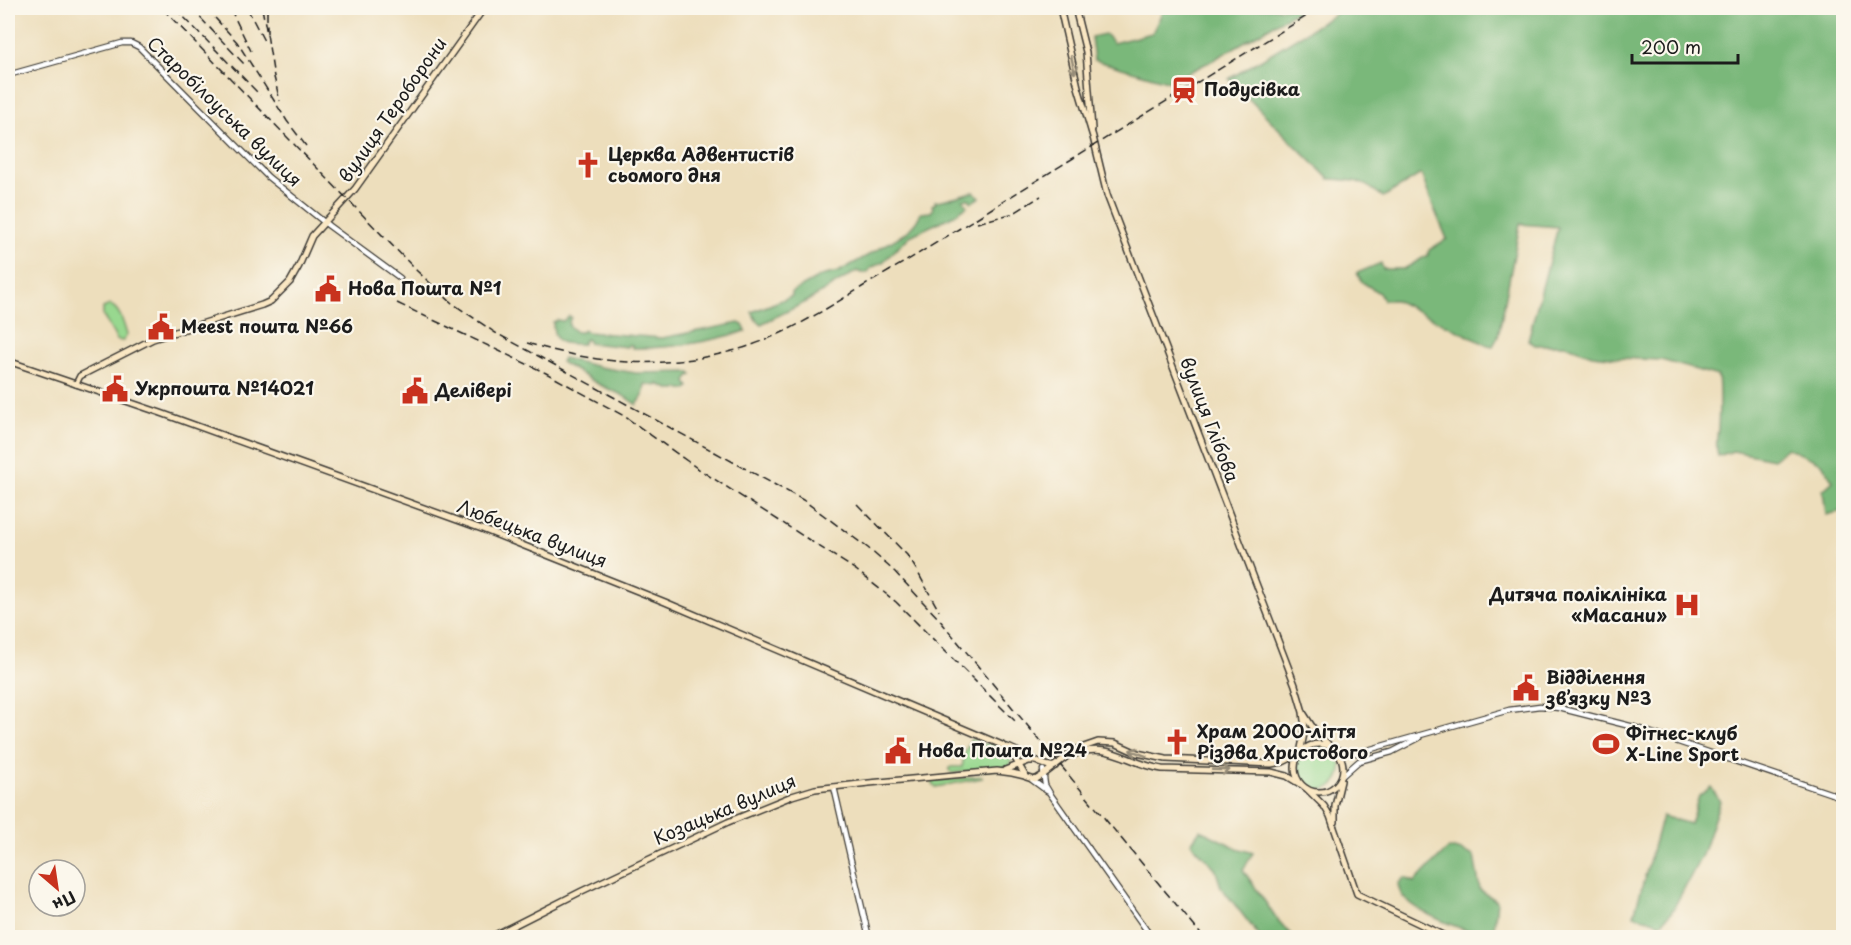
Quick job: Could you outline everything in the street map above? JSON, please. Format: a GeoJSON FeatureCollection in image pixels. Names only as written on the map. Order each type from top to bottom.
{"type":"FeatureCollection","features":[{"type":"Feature","properties":{"kind":"main road","name":"вулиця Тероборони"},"geometry":{"type":"LineString","coordinates":[[76,384],[80,376],[142,344],[271,301],[290,282],[312,236],[346,200],[484,8]]}},
{"type":"Feature","properties":{"kind":"main road"},"geometry":{"type":"LineString","coordinates":[[1060,8],[1078,87],[1093,137]]}},
{"type":"Feature","properties":{"kind":"main road"},"geometry":{"type":"LineString","coordinates":[[1075,8],[1088,69],[1093,137]]}},
{"type":"Feature","properties":{"kind":"main road"},"geometry":{"type":"LineString","coordinates":[[1068,38],[1082,35]]}},
{"type":"Feature","properties":{"kind":"main road","name":"вулиця Глібова"},"geometry":{"type":"LineString","coordinates":[[1093,137],[1107,195],[1282,649],[1303,712],[1305,729],[1299,754]]}},
{"type":"Feature","properties":{"kind":"main road","name":"Любецька вулиця"},"geometry":{"type":"LineString","coordinates":[[8,361],[482,529],[665,602],[1002,745],[1013,754],[1027,777]]}},
{"type":"Feature","properties":{"kind":"main road","name":"вулиця Глібова"},"geometry":{"type":"LineString","coordinates":[[1303,712],[1315,731],[1331,747]]}},
{"type":"Feature","properties":{"kind":"main road"},"geometry":{"type":"LineString","coordinates":[[1029,761],[1025,765],[1027,777],[1053,768],[1081,747],[1098,742],[1108,742],[1148,756],[1172,760],[1275,764],[1299,754],[1311,745],[1321,744],[1331,747],[1339,754],[1343,762],[1335,806],[1336,829]]}},
{"type":"Feature","properties":{"kind":"main road"},"geometry":{"type":"LineString","coordinates":[[1002,745],[1025,754],[1041,772]]}},
{"type":"Feature","properties":{"kind":"main road"},"geometry":{"type":"LineString","coordinates":[[1062,760],[1078,753],[1099,750],[1112,752],[1148,767],[1271,772],[1287,776],[1307,789],[1327,810],[1336,829],[1357,894],[1449,938]]}},
{"type":"Feature","properties":{"kind":"main road"},"geometry":{"type":"LineString","coordinates":[[1008,769],[1014,762],[1013,754]]}},
{"type":"Feature","properties":{"kind":"main road"},"geometry":{"type":"LineString","coordinates":[[1299,754],[1294,769],[1300,784]]}},
{"type":"Feature","properties":{"kind":"main road"},"geometry":{"type":"LineString","coordinates":[[1029,761],[1041,772]]}},
{"type":"Feature","properties":{"kind":"main road"},"geometry":{"type":"LineString","coordinates":[[1000,771],[1029,761]]}},
{"type":"Feature","properties":{"kind":"main road"},"geometry":{"type":"LineString","coordinates":[[1041,772],[1049,766],[1053,768]]}},
{"type":"Feature","properties":{"kind":"main road","name":"Козацька вулиця"},"geometry":{"type":"LineString","coordinates":[[489,938],[728,822],[815,789],[1000,771],[1027,777]]}},
{"type":"Feature","properties":{"kind":"main road"},"geometry":{"type":"LineString","coordinates":[[1307,789],[1316,793],[1326,792],[1342,777]]}},
{"type":"Feature","properties":{"kind":"street","name":"Старобілоуська вулиця"},"geometry":{"type":"LineString","coordinates":[[8,75],[115,45],[131,43],[139,47],[268,177],[400,278]]}},
{"type":"Feature","properties":{"kind":"street"},"geometry":{"type":"LineString","coordinates":[[1331,747],[1344,752],[1357,753],[1453,724],[1509,710],[1540,706],[1559,708],[1634,727],[1844,798]]}},
{"type":"Feature","properties":{"kind":"street"},"geometry":{"type":"LineString","coordinates":[[1342,777],[1359,761],[1392,752],[1426,734]]}},
{"type":"Feature","properties":{"kind":"street"},"geometry":{"type":"LineString","coordinates":[[1041,772],[1052,795],[1152,938]]}},
{"type":"Feature","properties":{"kind":"street"},"geometry":{"type":"LineString","coordinates":[[1027,777],[1052,795]]}},
{"type":"Feature","properties":{"kind":"street"},"geometry":{"type":"LineString","coordinates":[[834,787],[869,938]]}},
{"type":"Feature","properties":{"kind":"green space"},"geometry":{"type":"Polygon","coordinates":[[[1162,8],[1302,8],[1215,59],[1170,82],[1094,60],[1091,37],[1105,34],[1113,43],[1152,33],[1162,8]]]}},
{"type":"Feature","properties":{"kind":"green space"},"geometry":{"type":"Polygon","coordinates":[[[1345,8],[1843,8],[1843,511],[1826,515],[1823,490],[1833,481],[1822,463],[1787,448],[1773,459],[1733,451],[1718,456],[1716,446],[1718,376],[1661,360],[1592,355],[1565,345],[1535,345],[1528,340],[1558,227],[1520,224],[1498,337],[1493,346],[1395,300],[1383,300],[1379,293],[1362,282],[1357,273],[1381,263],[1383,269],[1404,269],[1428,255],[1429,250],[1447,239],[1421,174],[1383,197],[1358,182],[1329,179],[1229,79],[1345,8]]]}},
{"type":"Feature","properties":{"kind":"green space"},"geometry":{"type":"Polygon","coordinates":[[[974,192],[980,197],[972,202],[969,199],[963,199],[967,206],[954,215],[910,236],[883,262],[871,268],[867,273],[857,271],[804,303],[761,324],[756,320],[752,312],[792,296],[792,292],[821,276],[838,272],[907,232],[921,213],[931,212],[935,201],[974,192]]]}},
{"type":"Feature","properties":{"kind":"green space"},"geometry":{"type":"Polygon","coordinates":[[[110,305],[119,313],[123,322],[127,335],[123,341],[117,340],[103,316],[103,308],[110,305]]]}},
{"type":"Feature","properties":{"kind":"green space"},"geometry":{"type":"Polygon","coordinates":[[[571,317],[569,326],[576,332],[583,330],[662,338],[739,323],[746,331],[676,346],[632,348],[632,345],[627,347],[589,343],[587,339],[583,341],[583,344],[570,344],[557,340],[553,330],[553,322],[563,321],[571,317]]]}},
{"type":"Feature","properties":{"kind":"green space"},"geometry":{"type":"Polygon","coordinates":[[[563,358],[636,373],[690,372],[692,375],[686,382],[689,387],[686,390],[678,388],[671,390],[658,384],[657,386],[645,384],[643,396],[637,405],[561,362],[563,358]]]}},
{"type":"Feature","properties":{"kind":"green space"},"geometry":{"type":"Polygon","coordinates":[[[971,739],[1004,750],[1010,755],[1011,764],[1007,768],[952,773],[949,770],[951,767],[962,767],[971,739]]]}},
{"type":"Feature","properties":{"kind":"green space"},"geometry":{"type":"Polygon","coordinates":[[[1319,746],[1334,753],[1341,768],[1334,783],[1319,790],[1304,783],[1297,768],[1304,753],[1319,746]]]}},
{"type":"Feature","properties":{"kind":"green space"},"geometry":{"type":"Polygon","coordinates":[[[982,776],[982,778],[936,787],[932,783],[933,781],[982,776]]]}},
{"type":"Feature","properties":{"kind":"green space"},"geometry":{"type":"Polygon","coordinates":[[[1711,787],[1720,801],[1702,855],[1671,913],[1661,923],[1634,915],[1662,816],[1690,824],[1699,796],[1711,787]]]}},
{"type":"Feature","properties":{"kind":"green space"},"geometry":{"type":"Polygon","coordinates":[[[1200,830],[1253,853],[1243,870],[1277,919],[1293,937],[1260,937],[1221,887],[1215,868],[1191,843],[1200,830]]]}},
{"type":"Feature","properties":{"kind":"green space"},"geometry":{"type":"Polygon","coordinates":[[[1449,848],[1474,856],[1480,890],[1497,901],[1493,937],[1459,928],[1432,916],[1410,903],[1401,894],[1398,884],[1404,878],[1414,882],[1449,848]]]}},
{"type":"Feature","properties":{"kind":"railway"},"geometry":{"type":"LineString","coordinates":[[162,8],[417,271],[452,303],[494,332],[803,500],[868,548],[895,572],[938,618],[1204,938]]}},
{"type":"Feature","properties":{"kind":"railway"},"geometry":{"type":"LineString","coordinates":[[175,8],[260,95]]}},
{"type":"Feature","properties":{"kind":"railway"},"geometry":{"type":"LineString","coordinates":[[191,8],[244,64]]}},
{"type":"Feature","properties":{"kind":"railway"},"geometry":{"type":"LineString","coordinates":[[206,8],[237,42],[287,121],[306,146]]}},
{"type":"Feature","properties":{"kind":"railway"},"geometry":{"type":"LineString","coordinates":[[230,8],[251,51]]}},
{"type":"Feature","properties":{"kind":"railway"},"geometry":{"type":"LineString","coordinates":[[247,8],[265,43]]}},
{"type":"Feature","properties":{"kind":"railway"},"geometry":{"type":"LineString","coordinates":[[262,8],[267,34],[267,8]]}},
{"type":"Feature","properties":{"kind":"railway"},"geometry":{"type":"LineString","coordinates":[[527,343],[604,360],[679,361],[732,351],[783,332],[912,257],[1320,8]]}},
{"type":"Feature","properties":{"kind":"railway"},"geometry":{"type":"LineString","coordinates":[[267,34],[280,101]]}},
{"type":"Feature","properties":{"kind":"railway"},"geometry":{"type":"LineString","coordinates":[[977,223],[1014,213],[1041,196]]}},
{"type":"Feature","properties":{"kind":"railway"},"geometry":{"type":"LineString","coordinates":[[397,303],[546,373],[624,416],[697,468],[856,570],[896,602],[1018,724]]}},
{"type":"Feature","properties":{"kind":"railway"},"geometry":{"type":"LineString","coordinates":[[857,504],[907,555],[939,611]]}},
{"type":"Feature","properties":{"kind":"place","name":"Подусівка"},"geometry":{"type":"Point","coordinates":[1184,90]}},
{"type":"Feature","properties":{"kind":"place","name":"Церква Адвентистів сьомого дня"},"geometry":{"type":"Point","coordinates":[588,165]}},
{"type":"Feature","properties":{"kind":"place","name":"Нова Пошта №1"},"geometry":{"type":"Point","coordinates":[328,289]}},
{"type":"Feature","properties":{"kind":"place","name":"Meest пошта №66"},"geometry":{"type":"Point","coordinates":[161,327]}},
{"type":"Feature","properties":{"kind":"place","name":"Укрпошта №14021"},"geometry":{"type":"Point","coordinates":[115,389]}},
{"type":"Feature","properties":{"kind":"place","name":"Делівері"},"geometry":{"type":"Point","coordinates":[415,391]}},
{"type":"Feature","properties":{"kind":"place","name":"Дитяча поліклініка «Масани»"},"geometry":{"type":"Point","coordinates":[1687,605]}},
{"type":"Feature","properties":{"kind":"place","name":"Відділення зв’язку №3"},"geometry":{"type":"Point","coordinates":[1526,688]}},
{"type":"Feature","properties":{"kind":"place","name":"Храм 2000-ліття Різдва Христового"},"geometry":{"type":"Point","coordinates":[1177,742]}},
{"type":"Feature","properties":{"kind":"place","name":"Фітнес-клуб X-Line Sport"},"geometry":{"type":"Point","coordinates":[1606,744]}},
{"type":"Feature","properties":{"kind":"place","name":"Нова Пошта №24"},"geometry":{"type":"Point","coordinates":[898,751]}}]}
